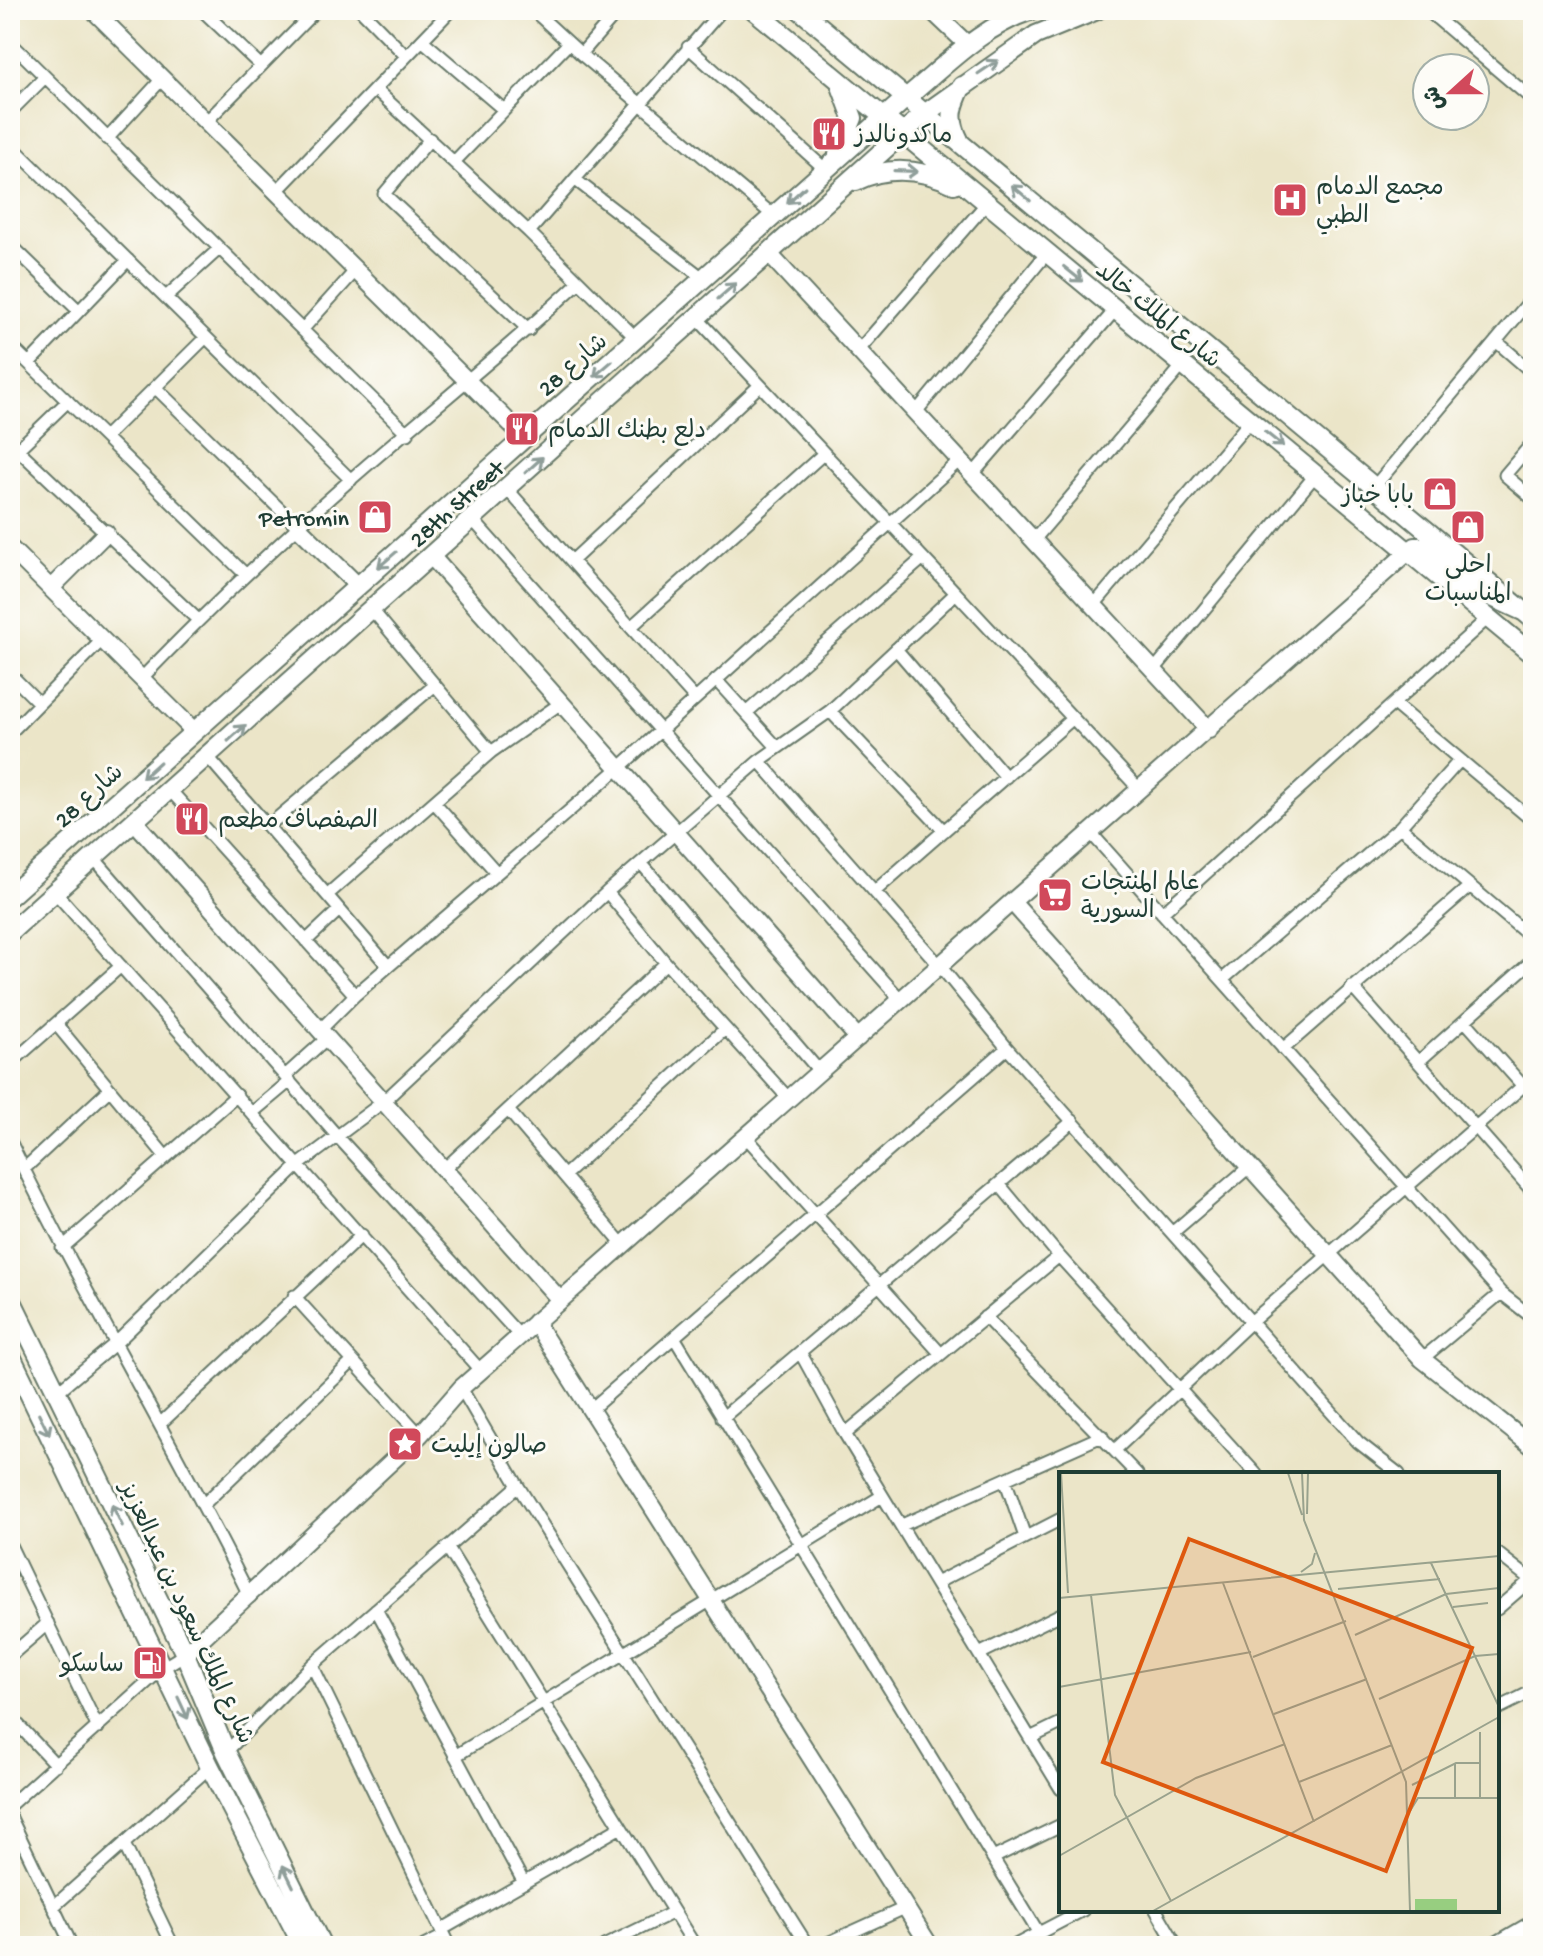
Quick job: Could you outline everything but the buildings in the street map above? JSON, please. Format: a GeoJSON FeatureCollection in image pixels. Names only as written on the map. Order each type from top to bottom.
{"type":"FeatureCollection","features":[{"type":"Feature","properties":{"kind":"main road","name":"شارع الملك خالد"},"geometry":{"type":"LineString","coordinates":[[754,10],[901,134],[1317,473],[1533,655]]}},
{"type":"Feature","properties":{"kind":"main road","name":"شارع الملك خالد"},"geometry":{"type":"LineString","coordinates":[[800,10],[1530,616]]}},
{"type":"Feature","properties":{"kind":"main road","name":"شارع 28"},"geometry":{"type":"LineString","coordinates":[[10,896],[906,98],[988,31],[1032,10]]}},
{"type":"Feature","properties":{"kind":"main road","name":"28th Street"},"geometry":{"type":"LineString","coordinates":[[10,932],[209,758],[923,115],[963,83],[1036,35],[1097,10]]}},
{"type":"Feature","properties":{"kind":"main road"},"geometry":{"type":"LineString","coordinates":[[828,167],[846,140],[853,118],[848,99],[835,77]]}},
{"type":"Feature","properties":{"kind":"main road"},"geometry":{"type":"LineString","coordinates":[[882,79],[897,86],[931,77]]}},
{"type":"Feature","properties":{"kind":"main road"},"geometry":{"type":"LineString","coordinates":[[960,143],[951,124],[951,110],[963,83]]}},
{"type":"Feature","properties":{"kind":"main road"},"geometry":{"type":"LineString","coordinates":[[839,189],[870,174],[894,170],[919,171],[980,198]]}},
{"type":"Feature","properties":{"kind":"main road","name":"شارع الملك سعود بن عبدالعزيز"},"geometry":{"type":"LineString","coordinates":[[10,1297],[185,1654],[226,1752],[322,1946]]}},
{"type":"Feature","properties":{"kind":"main road","name":"شارع الملك سعود بن عبدالعزيز"},"geometry":{"type":"LineString","coordinates":[[12,1364],[164,1667],[210,1767],[303,1946]]}},
{"type":"Feature","properties":{"kind":"street"},"geometry":{"type":"LineString","coordinates":[[93,10],[525,438]]}},
{"type":"Feature","properties":{"kind":"street"},"geometry":{"type":"LineString","coordinates":[[202,10],[261,66]]}},
{"type":"Feature","properties":{"kind":"street"},"geometry":{"type":"LineString","coordinates":[[206,122],[316,10]]}},
{"type":"Feature","properties":{"kind":"street"},"geometry":{"type":"LineString","coordinates":[[361,10],[406,56]]}},
{"type":"Feature","properties":{"kind":"street"},"geometry":{"type":"LineString","coordinates":[[276,192],[451,10]]}},
{"type":"Feature","properties":{"kind":"street"},"geometry":{"type":"LineString","coordinates":[[533,10],[774,216]]}},
{"type":"Feature","properties":{"kind":"street"},"geometry":{"type":"LineString","coordinates":[[581,54],[619,10]]}},
{"type":"Feature","properties":{"kind":"street"},"geometry":{"type":"LineString","coordinates":[[529,232],[577,181],[722,10]]}},
{"type":"Feature","properties":{"kind":"street"},"geometry":{"type":"LineString","coordinates":[[931,10],[968,45]]}},
{"type":"Feature","properties":{"kind":"street"},"geometry":{"type":"LineString","coordinates":[[988,31],[1003,10]]}},
{"type":"Feature","properties":{"kind":"street"},"geometry":{"type":"LineString","coordinates":[[1427,10],[1533,100]]}},
{"type":"Feature","properties":{"kind":"street"},"geometry":{"type":"LineString","coordinates":[[422,40],[504,110]]}},
{"type":"Feature","properties":{"kind":"street"},"geometry":{"type":"LineString","coordinates":[[10,42],[408,434]]}},
{"type":"Feature","properties":{"kind":"street"},"geometry":{"type":"LineString","coordinates":[[454,162],[569,43]]}},
{"type":"Feature","properties":{"kind":"street"},"geometry":{"type":"LineString","coordinates":[[688,47],[828,167]]}},
{"type":"Feature","properties":{"kind":"street"},"geometry":{"type":"LineString","coordinates":[[10,112],[45,77]]}},
{"type":"Feature","properties":{"kind":"street"},"geometry":{"type":"LineString","coordinates":[[107,139],[162,79]]}},
{"type":"Feature","properties":{"kind":"street"},"geometry":{"type":"LineString","coordinates":[[375,89],[529,232],[637,339]]}},
{"type":"Feature","properties":{"kind":"street"},"geometry":{"type":"LineString","coordinates":[[430,139],[384,194],[529,330]]}},
{"type":"Feature","properties":{"kind":"street"},"geometry":{"type":"LineString","coordinates":[[10,144],[351,480]]}},
{"type":"Feature","properties":{"kind":"street"},"geometry":{"type":"LineString","coordinates":[[577,181],[704,279]]}},
{"type":"Feature","properties":{"kind":"street"},"geometry":{"type":"LineString","coordinates":[[859,350],[980,198]]}},
{"type":"Feature","properties":{"kind":"street"},"geometry":{"type":"LineString","coordinates":[[10,244],[79,311]]}},
{"type":"Feature","properties":{"kind":"street"},"geometry":{"type":"LineString","coordinates":[[166,297],[219,249]]}},
{"type":"Feature","properties":{"kind":"street"},"geometry":{"type":"LineString","coordinates":[[916,412],[1047,253]]}},
{"type":"Feature","properties":{"kind":"street"},"geometry":{"type":"LineString","coordinates":[[770,255],[1209,730]]}},
{"type":"Feature","properties":{"kind":"street"},"geometry":{"type":"LineString","coordinates":[[29,363],[128,260]]}},
{"type":"Feature","properties":{"kind":"street"},"geometry":{"type":"LineString","coordinates":[[302,330],[356,270]]}},
{"type":"Feature","properties":{"kind":"street"},"geometry":{"type":"LineString","coordinates":[[142,678],[246,575],[351,480],[529,330],[579,282]]}},
{"type":"Feature","properties":{"kind":"street"},"geometry":{"type":"LineString","coordinates":[[1374,487],[1533,297]]}},
{"type":"Feature","properties":{"kind":"street"},"geometry":{"type":"LineString","coordinates":[[973,474],[1116,309]]}},
{"type":"Feature","properties":{"kind":"street"},"geometry":{"type":"LineString","coordinates":[[697,318],[822,455],[1140,790]]}},
{"type":"Feature","properties":{"kind":"street"},"geometry":{"type":"LineString","coordinates":[[105,437],[206,337]]}},
{"type":"Feature","properties":{"kind":"street"},"geometry":{"type":"LineString","coordinates":[[1496,341],[1533,373]]}},
{"type":"Feature","properties":{"kind":"street"},"geometry":{"type":"LineString","coordinates":[[10,345],[246,575]]}},
{"type":"Feature","properties":{"kind":"street"},"geometry":{"type":"LineString","coordinates":[[1034,540],[1183,365]]}},
{"type":"Feature","properties":{"kind":"street"},"geometry":{"type":"LineString","coordinates":[[572,561],[759,386]]}},
{"type":"Feature","properties":{"kind":"street"},"geometry":{"type":"LineString","coordinates":[[156,388],[358,586]]}},
{"type":"Feature","properties":{"kind":"street"},"geometry":{"type":"LineString","coordinates":[[68,401],[14,445],[198,620]]}},
{"type":"Feature","properties":{"kind":"street"},"geometry":{"type":"LineString","coordinates":[[1094,605],[1251,420]]}},
{"type":"Feature","properties":{"kind":"street"},"geometry":{"type":"LineString","coordinates":[[1533,442],[1505,475],[1533,499]]}},
{"type":"Feature","properties":{"kind":"street"},"geometry":{"type":"LineString","coordinates":[[631,627],[822,455]]}},
{"type":"Feature","properties":{"kind":"street"},"geometry":{"type":"LineString","coordinates":[[253,1112],[288,1078],[355,995],[619,768],[960,460]]}},
{"type":"Feature","properties":{"kind":"street"},"geometry":{"type":"LineString","coordinates":[[1154,670],[1317,473]]}},
{"type":"Feature","properties":{"kind":"street"},"geometry":{"type":"LineString","coordinates":[[507,489],[695,699]]}},
{"type":"Feature","properties":{"kind":"street"},"geometry":{"type":"LineString","coordinates":[[473,520],[901,1000]]}},
{"type":"Feature","properties":{"kind":"street"},"geometry":{"type":"LineString","coordinates":[[51,588],[106,533]]}},
{"type":"Feature","properties":{"kind":"street"},"geometry":{"type":"LineString","coordinates":[[10,1805],[164,1667],[185,1654],[250,1597],[420,1435],[480,1370],[1418,545],[1424,546],[1483,594],[1530,616]]}},
{"type":"Feature","properties":{"kind":"street"},"geometry":{"type":"LineString","coordinates":[[10,548],[194,731]]}},
{"type":"Feature","properties":{"kind":"street"},"geometry":{"type":"LineString","coordinates":[[432,557],[858,1038]]}},
{"type":"Feature","properties":{"kind":"street"},"geometry":{"type":"LineString","coordinates":[[746,713],[922,559]]}},
{"type":"Feature","properties":{"kind":"street"},"geometry":{"type":"LineString","coordinates":[[57,1392],[117,1342],[300,1164],[383,1102],[607,892],[776,746],[830,711],[956,593]]}},
{"type":"Feature","properties":{"kind":"street"},"geometry":{"type":"LineString","coordinates":[[373,611],[491,752]]}},
{"type":"Feature","properties":{"kind":"street"},"geometry":{"type":"LineString","coordinates":[[1162,913],[1488,618]]}},
{"type":"Feature","properties":{"kind":"street"},"geometry":{"type":"LineString","coordinates":[[10,733],[103,639]]}},
{"type":"Feature","properties":{"kind":"street"},"geometry":{"type":"LineString","coordinates":[[896,649],[1006,777]]}},
{"type":"Feature","properties":{"kind":"street"},"geometry":{"type":"LineString","coordinates":[[10,674],[39,703]]}},
{"type":"Feature","properties":{"kind":"street"},"geometry":{"type":"LineString","coordinates":[[716,680],[776,746]]}},
{"type":"Feature","properties":{"kind":"street"},"geometry":{"type":"LineString","coordinates":[[268,826],[435,685]]}},
{"type":"Feature","properties":{"kind":"street"},"geometry":{"type":"LineString","coordinates":[[327,895],[491,752],[561,703]]}},
{"type":"Feature","properties":{"kind":"street"},"geometry":{"type":"LineString","coordinates":[[1395,705],[1533,821]]}},
{"type":"Feature","properties":{"kind":"street"},"geometry":{"type":"LineString","coordinates":[[830,711],[944,831]]}},
{"type":"Feature","properties":{"kind":"street"},"geometry":{"type":"LineString","coordinates":[[875,891],[1073,718]]}},
{"type":"Feature","properties":{"kind":"street"},"geometry":{"type":"LineString","coordinates":[[209,758],[388,966]]}},
{"type":"Feature","properties":{"kind":"street"},"geometry":{"type":"LineString","coordinates":[[1222,980],[1400,827],[1460,760]]}},
{"type":"Feature","properties":{"kind":"street"},"geometry":{"type":"LineString","coordinates":[[759,761],[940,966],[1007,1048],[1358,1442],[1396,1472]]}},
{"type":"Feature","properties":{"kind":"street"},"geometry":{"type":"LineString","coordinates":[[170,790],[355,995]]}},
{"type":"Feature","properties":{"kind":"street"},"geometry":{"type":"LineString","coordinates":[[434,802],[497,873]]}},
{"type":"Feature","properties":{"kind":"street"},"geometry":{"type":"LineString","coordinates":[[134,821],[442,1171],[560,1300]]}},
{"type":"Feature","properties":{"kind":"street"},"geometry":{"type":"LineString","coordinates":[[1400,827],[1533,939]]}},
{"type":"Feature","properties":{"kind":"street"},"geometry":{"type":"LineString","coordinates":[[1091,833],[1501,1293],[1533,1318]]}},
{"type":"Feature","properties":{"kind":"street"},"geometry":{"type":"LineString","coordinates":[[93,857],[338,1137],[520,1336]]}},
{"type":"Feature","properties":{"kind":"street"},"geometry":{"type":"LineString","coordinates":[[641,863],[820,1072]]}},
{"type":"Feature","properties":{"kind":"street"},"geometry":{"type":"LineString","coordinates":[[1283,1049],[1470,886]]}},
{"type":"Feature","properties":{"kind":"street"},"geometry":{"type":"LineString","coordinates":[[54,891],[480,1370]]}},
{"type":"Feature","properties":{"kind":"street"},"geometry":{"type":"LineString","coordinates":[[607,892],[666,963],[789,1099]]}},
{"type":"Feature","properties":{"kind":"street"},"geometry":{"type":"LineString","coordinates":[[1012,902],[1422,1359],[1533,1447]]}},
{"type":"Feature","properties":{"kind":"street"},"geometry":{"type":"LineString","coordinates":[[306,941],[339,910]]}},
{"type":"Feature","properties":{"kind":"street"},"geometry":{"type":"LineString","coordinates":[[1418,1062],[1533,960]]}},
{"type":"Feature","properties":{"kind":"street"},"geometry":{"type":"LineString","coordinates":[[442,1171],[666,963]]}},
{"type":"Feature","properties":{"kind":"street"},"geometry":{"type":"LineString","coordinates":[[10,1064],[121,966]]}},
{"type":"Feature","properties":{"kind":"street"},"geometry":{"type":"LineString","coordinates":[[1352,987],[1533,1192]]}},
{"type":"Feature","properties":{"kind":"street"},"geometry":{"type":"LineString","coordinates":[[1465,1021],[1523,1086]]}},
{"type":"Feature","properties":{"kind":"street"},"geometry":{"type":"LineString","coordinates":[[56,1024],[166,1157]]}},
{"type":"Feature","properties":{"kind":"street"},"geometry":{"type":"LineString","coordinates":[[565,1175],[725,1029]]}},
{"type":"Feature","properties":{"kind":"street"},"geometry":{"type":"LineString","coordinates":[[589,1411],[1007,1048]]}},
{"type":"Feature","properties":{"kind":"street"},"geometry":{"type":"LineString","coordinates":[[1116,1449],[1251,1322],[1533,1077]]}},
{"type":"Feature","properties":{"kind":"street"},"geometry":{"type":"LineString","coordinates":[[24,1169],[110,1089]]}},
{"type":"Feature","properties":{"kind":"street"},"geometry":{"type":"LineString","coordinates":[[62,1248],[237,1095]]}},
{"type":"Feature","properties":{"kind":"street"},"geometry":{"type":"LineString","coordinates":[[508,1110],[623,1245]]}},
{"type":"Feature","properties":{"kind":"street"},"geometry":{"type":"LineString","coordinates":[[722,1418],[1073,1121]]}},
{"type":"Feature","properties":{"kind":"street"},"geometry":{"type":"LineString","coordinates":[[746,1137],[941,1354]]}},
{"type":"Feature","properties":{"kind":"street"},"geometry":{"type":"LineString","coordinates":[[10,1141],[62,1248],[161,1423],[250,1597]]}},
{"type":"Feature","properties":{"kind":"street"},"geometry":{"type":"LineString","coordinates":[[1172,1233],[1249,1167]]}},
{"type":"Feature","properties":{"kind":"street"},"geometry":{"type":"LineString","coordinates":[[999,1184],[1059,1256],[1254,1472]]}},
{"type":"Feature","properties":{"kind":"street"},"geometry":{"type":"LineString","coordinates":[[161,1423],[362,1235]]}},
{"type":"Feature","properties":{"kind":"street"},"geometry":{"type":"LineString","coordinates":[[845,1434],[1059,1256]]}},
{"type":"Feature","properties":{"kind":"street"},"geometry":{"type":"LineString","coordinates":[[1422,1359],[1501,1293]]}},
{"type":"Feature","properties":{"kind":"street"},"geometry":{"type":"LineString","coordinates":[[294,1296],[420,1435]]}},
{"type":"Feature","properties":{"kind":"street"},"geometry":{"type":"LineString","coordinates":[[985,1317],[1135,1472]]}},
{"type":"Feature","properties":{"kind":"street"},"geometry":{"type":"LineString","coordinates":[[535,1322],[930,1946]]}},
{"type":"Feature","properties":{"kind":"street"},"geometry":{"type":"LineString","coordinates":[[674,1337],[1038,1932]]}},
{"type":"Feature","properties":{"kind":"street"},"geometry":{"type":"LineString","coordinates":[[800,1352],[882,1496],[1059,1786]]}},
{"type":"Feature","properties":{"kind":"street"},"geometry":{"type":"LineString","coordinates":[[204,1504],[352,1362]]}},
{"type":"Feature","properties":{"kind":"street"},"geometry":{"type":"LineString","coordinates":[[461,1388],[518,1486],[808,1946]]}},
{"type":"Feature","properties":{"kind":"street"},"geometry":{"type":"LineString","coordinates":[[902,1525],[1102,1436]]}},
{"type":"Feature","properties":{"kind":"street"},"geometry":{"type":"LineString","coordinates":[[1005,1479],[1025,1537]]}},
{"type":"Feature","properties":{"kind":"street"},"geometry":{"type":"LineString","coordinates":[[226,1752],[312,1665],[518,1486]]}},
{"type":"Feature","properties":{"kind":"street"},"geometry":{"type":"LineString","coordinates":[[455,1756],[882,1496]]}},
{"type":"Feature","properties":{"kind":"street"},"geometry":{"type":"LineString","coordinates":[[936,1583],[1059,1520]]}},
{"type":"Feature","properties":{"kind":"street"},"geometry":{"type":"LineString","coordinates":[[10,1545],[98,1728]]}},
{"type":"Feature","properties":{"kind":"street"},"geometry":{"type":"LineString","coordinates":[[447,1547],[695,1946]]}},
{"type":"Feature","properties":{"kind":"street"},"geometry":{"type":"LineString","coordinates":[[1499,1554],[1532,1579],[1499,1607]]}},
{"type":"Feature","properties":{"kind":"street"},"geometry":{"type":"LineString","coordinates":[[376,1609],[524,1883]]}},
{"type":"Feature","properties":{"kind":"street"},"geometry":{"type":"LineString","coordinates":[[979,1654],[1059,1615]]}},
{"type":"Feature","properties":{"kind":"street"},"geometry":{"type":"LineString","coordinates":[[10,1656],[48,1623]]}},
{"type":"Feature","properties":{"kind":"street"},"geometry":{"type":"LineString","coordinates":[[312,1665],[445,1937]]}},
{"type":"Feature","properties":{"kind":"street"},"geometry":{"type":"LineString","coordinates":[[1499,1708],[1533,1691]]}},
{"type":"Feature","properties":{"kind":"street"},"geometry":{"type":"LineString","coordinates":[[10,1716],[56,1765]]}},
{"type":"Feature","properties":{"kind":"street"},"geometry":{"type":"LineString","coordinates":[[1030,1738],[1059,1724]]}},
{"type":"Feature","properties":{"kind":"street"},"geometry":{"type":"LineString","coordinates":[[53,1907],[210,1767]]}},
{"type":"Feature","properties":{"kind":"street"},"geometry":{"type":"LineString","coordinates":[[10,1816],[72,1946]]}},
{"type":"Feature","properties":{"kind":"street"},"geometry":{"type":"LineString","coordinates":[[993,1858],[1059,1826]]}},
{"type":"Feature","properties":{"kind":"street"},"geometry":{"type":"LineString","coordinates":[[424,1946],[445,1937],[524,1883],[621,1827]]}},
{"type":"Feature","properties":{"kind":"street"},"geometry":{"type":"LineString","coordinates":[[124,1844],[173,1946]]}},
{"type":"Feature","properties":{"kind":"street"},"geometry":{"type":"LineString","coordinates":[[821,1946],[907,1907]]}},
{"type":"Feature","properties":{"kind":"street"},"geometry":{"type":"LineString","coordinates":[[604,1946],[674,1912]]}},
{"type":"Feature","properties":{"kind":"street"},"geometry":{"type":"LineString","coordinates":[[1014,1946],[1079,1912]]}},
{"type":"Feature","properties":{"kind":"street"},"geometry":{"type":"LineString","coordinates":[[1157,1912],[1177,1946]]}},
{"type":"Feature","properties":{"kind":"street"},"geometry":{"type":"LineString","coordinates":[[1501,1945],[1533,1924]]}},
{"type":"Feature","properties":{"kind":"place","name":"ماكدونالدز"},"geometry":{"type":"Point","coordinates":[829,134]}},
{"type":"Feature","properties":{"kind":"place","name":"مجمع الدمام الطبي"},"geometry":{"type":"Point","coordinates":[1290,200]}},
{"type":"Feature","properties":{"kind":"place","name":"دلع بطنك الدمام"},"geometry":{"type":"Point","coordinates":[522,429]}},
{"type":"Feature","properties":{"kind":"place","name":"بابا خباز"},"geometry":{"type":"Point","coordinates":[1440,494]}},
{"type":"Feature","properties":{"kind":"place","name":"Petromin"},"geometry":{"type":"Point","coordinates":[375,517]}},
{"type":"Feature","properties":{"kind":"place","name":"احلى المناسبات"},"geometry":{"type":"Point","coordinates":[1468,527]}},
{"type":"Feature","properties":{"kind":"place","name":"الصفصاف مطعم"},"geometry":{"type":"Point","coordinates":[192,819]}},
{"type":"Feature","properties":{"kind":"place","name":"عالم المنتجات السورية"},"geometry":{"type":"Point","coordinates":[1055,895]}},
{"type":"Feature","properties":{"kind":"place","name":"صالون إيليت"},"geometry":{"type":"Point","coordinates":[405,1444]}},
{"type":"Feature","properties":{"kind":"place","name":"ساسكو"},"geometry":{"type":"Point","coordinates":[150,1663]}}]}
